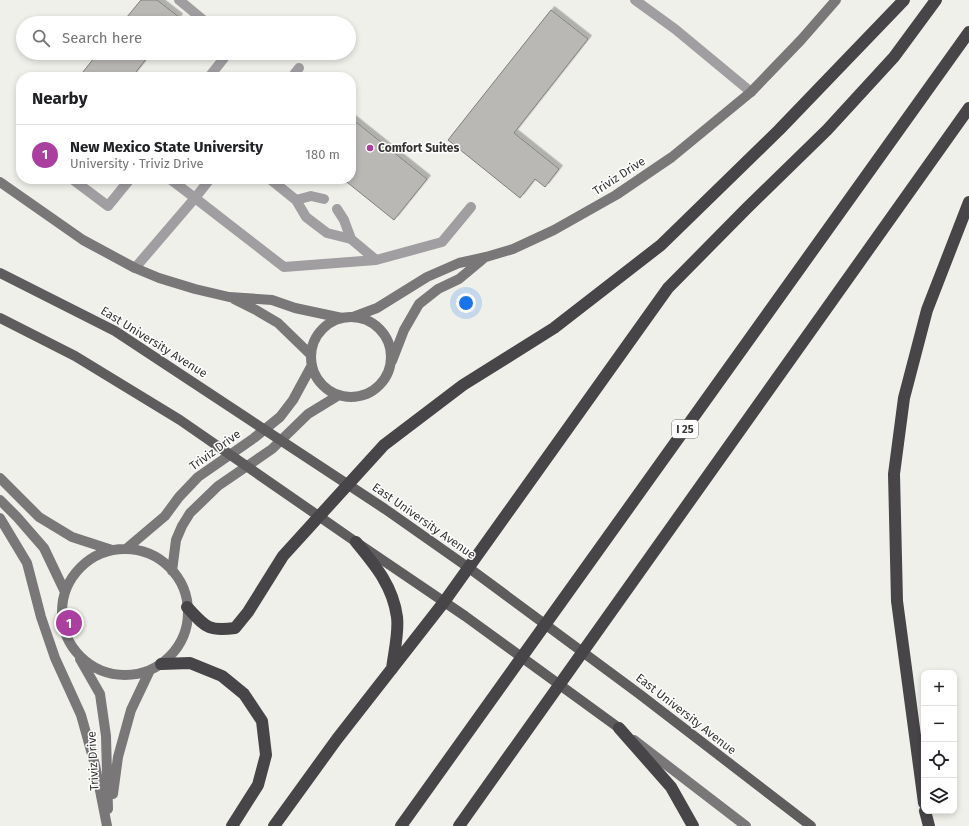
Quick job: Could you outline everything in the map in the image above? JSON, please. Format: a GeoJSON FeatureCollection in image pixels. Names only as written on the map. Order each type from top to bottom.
{"type":"FeatureCollection","features":[{"type":"Feature","properties":{"kind":"highway"},"geometry":{"type":"LineString","coordinates":[[187,607],[205,626],[222,630],[235,628],[248,612],[283,556],[384,445],[463,385],[554,328],[661,245],[779,130],[904,0]]}},
{"type":"Feature","properties":{"kind":"highway"},"geometry":{"type":"LineString","coordinates":[[274,826],[333,745],[469,568],[668,288],[827,130],[894,57],[936,0]]}},
{"type":"Feature","properties":{"kind":"highway","name":"I 25"},"geometry":{"type":"LineString","coordinates":[[401,826],[969,32]]}},
{"type":"Feature","properties":{"kind":"highway"},"geometry":{"type":"LineString","coordinates":[[459,826],[969,108]]}},
{"type":"Feature","properties":{"kind":"highway"},"geometry":{"type":"LineString","coordinates":[[921,782],[897,601],[894,474],[904,398],[925,317],[969,202]]}},
{"type":"Feature","properties":{"kind":"highway"},"geometry":{"type":"LineString","coordinates":[[356,542],[376,565],[391,594],[397,617],[392,669]]}},
{"type":"Feature","properties":{"kind":"highway"},"geometry":{"type":"LineString","coordinates":[[161,664],[190,663],[222,676],[244,694],[262,721],[266,755],[258,785],[232,826]]}},
{"type":"Feature","properties":{"kind":"highway"},"geometry":{"type":"LineString","coordinates":[[618,728],[671,787],[693,826]]}},
{"type":"Feature","properties":{"kind":"highway"},"geometry":{"type":"LineString","coordinates":[[926,814],[929,826]]}},
{"type":"Feature","properties":{"kind":"main road","name":"East University Avenue"},"geometry":{"type":"LineString","coordinates":[[0,273],[115,331],[385,509],[469,568],[638,693],[811,826]]}},
{"type":"Feature","properties":{"kind":"main road"},"geometry":{"type":"LineString","coordinates":[[0,318],[75,356],[180,420],[465,616],[618,728]]}},
{"type":"Feature","properties":{"kind":"street"},"geometry":{"type":"LineString","coordinates":[[179,0],[198,16]]}},
{"type":"Feature","properties":{"kind":"street"},"geometry":{"type":"LineString","coordinates":[[635,0],[675,29],[751,92]]}},
{"type":"Feature","properties":{"kind":"street","name":"Triviz Drive"},"geometry":{"type":"LineString","coordinates":[[353,317],[377,308],[427,277],[458,263],[513,249],[554,230],[616,195],[672,157],[751,92],[806,35],[836,0]]}},
{"type":"Feature","properties":{"kind":"street"},"geometry":{"type":"LineString","coordinates":[[213,72],[222,60]]}},
{"type":"Feature","properties":{"kind":"street"},"geometry":{"type":"LineString","coordinates":[[296,72],[299,68]]}},
{"type":"Feature","properties":{"kind":"street"},"geometry":{"type":"LineString","coordinates":[[0,182],[83,240],[135,268],[160,278],[195,289],[229,297],[272,300],[295,308],[342,318]]}},
{"type":"Feature","properties":{"kind":"street"},"geometry":{"type":"LineString","coordinates":[[79,184],[108,206],[124,184]]}},
{"type":"Feature","properties":{"kind":"street"},"geometry":{"type":"LineString","coordinates":[[177,184],[284,267],[376,260],[442,242],[471,207]]}},
{"type":"Feature","properties":{"kind":"street"},"geometry":{"type":"LineString","coordinates":[[135,268],[206,184]]}},
{"type":"Feature","properties":{"kind":"street"},"geometry":{"type":"LineString","coordinates":[[276,184],[296,200],[306,217],[327,233],[350,239],[376,260]]}},
{"type":"Feature","properties":{"kind":"street"},"geometry":{"type":"LineString","coordinates":[[296,200],[311,196],[324,199]]}},
{"type":"Feature","properties":{"kind":"street"},"geometry":{"type":"LineString","coordinates":[[336,209],[344,220],[350,239]]}},
{"type":"Feature","properties":{"kind":"street","name":"Triviz Drive"},"geometry":{"type":"LineString","coordinates":[[390,369],[404,330],[419,304],[438,289],[459,279],[486,257]]}},
{"type":"Feature","properties":{"kind":"street"},"geometry":{"type":"LineString","coordinates":[[229,297],[278,323],[312,360]]}},
{"type":"Feature","properties":{"kind":"street"},"geometry":{"type":"LineString","coordinates":[[353,317],[363,317],[381,330],[387,338],[391,358],[390,369],[379,386],[360,396],[350,397],[339,395],[330,391],[322,384],[316,376],[312,360],[313,345],[317,336],[324,327],[332,321],[353,317]]}},
{"type":"Feature","properties":{"kind":"street","name":"Triviz Drive"},"geometry":{"type":"LineString","coordinates":[[126,549],[165,516],[179,497],[198,476],[254,438],[280,417],[293,400],[312,360]]}},
{"type":"Feature","properties":{"kind":"street"},"geometry":{"type":"LineString","coordinates":[[172,571],[176,540],[190,513],[218,486],[272,449],[308,414],[339,395]]}},
{"type":"Feature","properties":{"kind":"street"},"geometry":{"type":"LineString","coordinates":[[0,478],[40,517],[72,537],[112,550]]}},
{"type":"Feature","properties":{"kind":"street"},"geometry":{"type":"LineString","coordinates":[[0,500],[44,548],[65,592]]}},
{"type":"Feature","properties":{"kind":"street"},"geometry":{"type":"LineString","coordinates":[[0,518],[27,563],[41,617],[55,658],[81,715],[95,765],[108,826]]}},
{"type":"Feature","properties":{"kind":"street"},"geometry":{"type":"LineString","coordinates":[[126,549],[138,551],[151,555],[162,562],[172,571],[180,582],[185,594],[187,607],[187,620],[179,645],[161,664],[150,670],[137,674],[124,675],[111,673],[98,669],[87,662],[77,654],[70,643],[62,618],[62,604],[65,592],[71,580],[84,565],[100,554],[112,550],[126,549]]}},
{"type":"Feature","properties":{"kind":"street","name":"Triviz Drive"},"geometry":{"type":"LineString","coordinates":[[77,654],[100,694],[106,736],[108,826]]}},
{"type":"Feature","properties":{"kind":"street","name":"Triviz Drive"},"geometry":{"type":"LineString","coordinates":[[108,826],[118,757],[131,710],[150,670]]}},
{"type":"Feature","properties":{"kind":"street"},"geometry":{"type":"LineString","coordinates":[[618,728],[746,826]]}},
{"type":"Feature","properties":{"kind":"building"},"geometry":{"type":"Polygon","coordinates":[[[141,0],[157,0],[178,16],[128,16],[141,0]]]}},
{"type":"Feature","properties":{"kind":"building"},"geometry":{"type":"Polygon","coordinates":[[[551,10],[588,39],[514,133],[559,169],[545,187],[535,179],[520,198],[448,140],[551,10]]]}},
{"type":"Feature","properties":{"kind":"building"},"geometry":{"type":"Polygon","coordinates":[[[92,60],[145,60],[136,72],[83,72],[92,60]]]}},
{"type":"Feature","properties":{"kind":"building","name":"Comfort Suites"},"geometry":{"type":"Polygon","coordinates":[[[356,122],[427,179],[394,220],[349,184],[356,184],[356,122]]]}},
{"type":"Feature","properties":{"kind":"place","name":"Comfort Suites"},"geometry":{"type":"Point","coordinates":[370,148]}},
{"type":"Feature","properties":{"kind":"place","name":"New Mexico State University"},"geometry":{"type":"Point","coordinates":[69,623]}}]}
